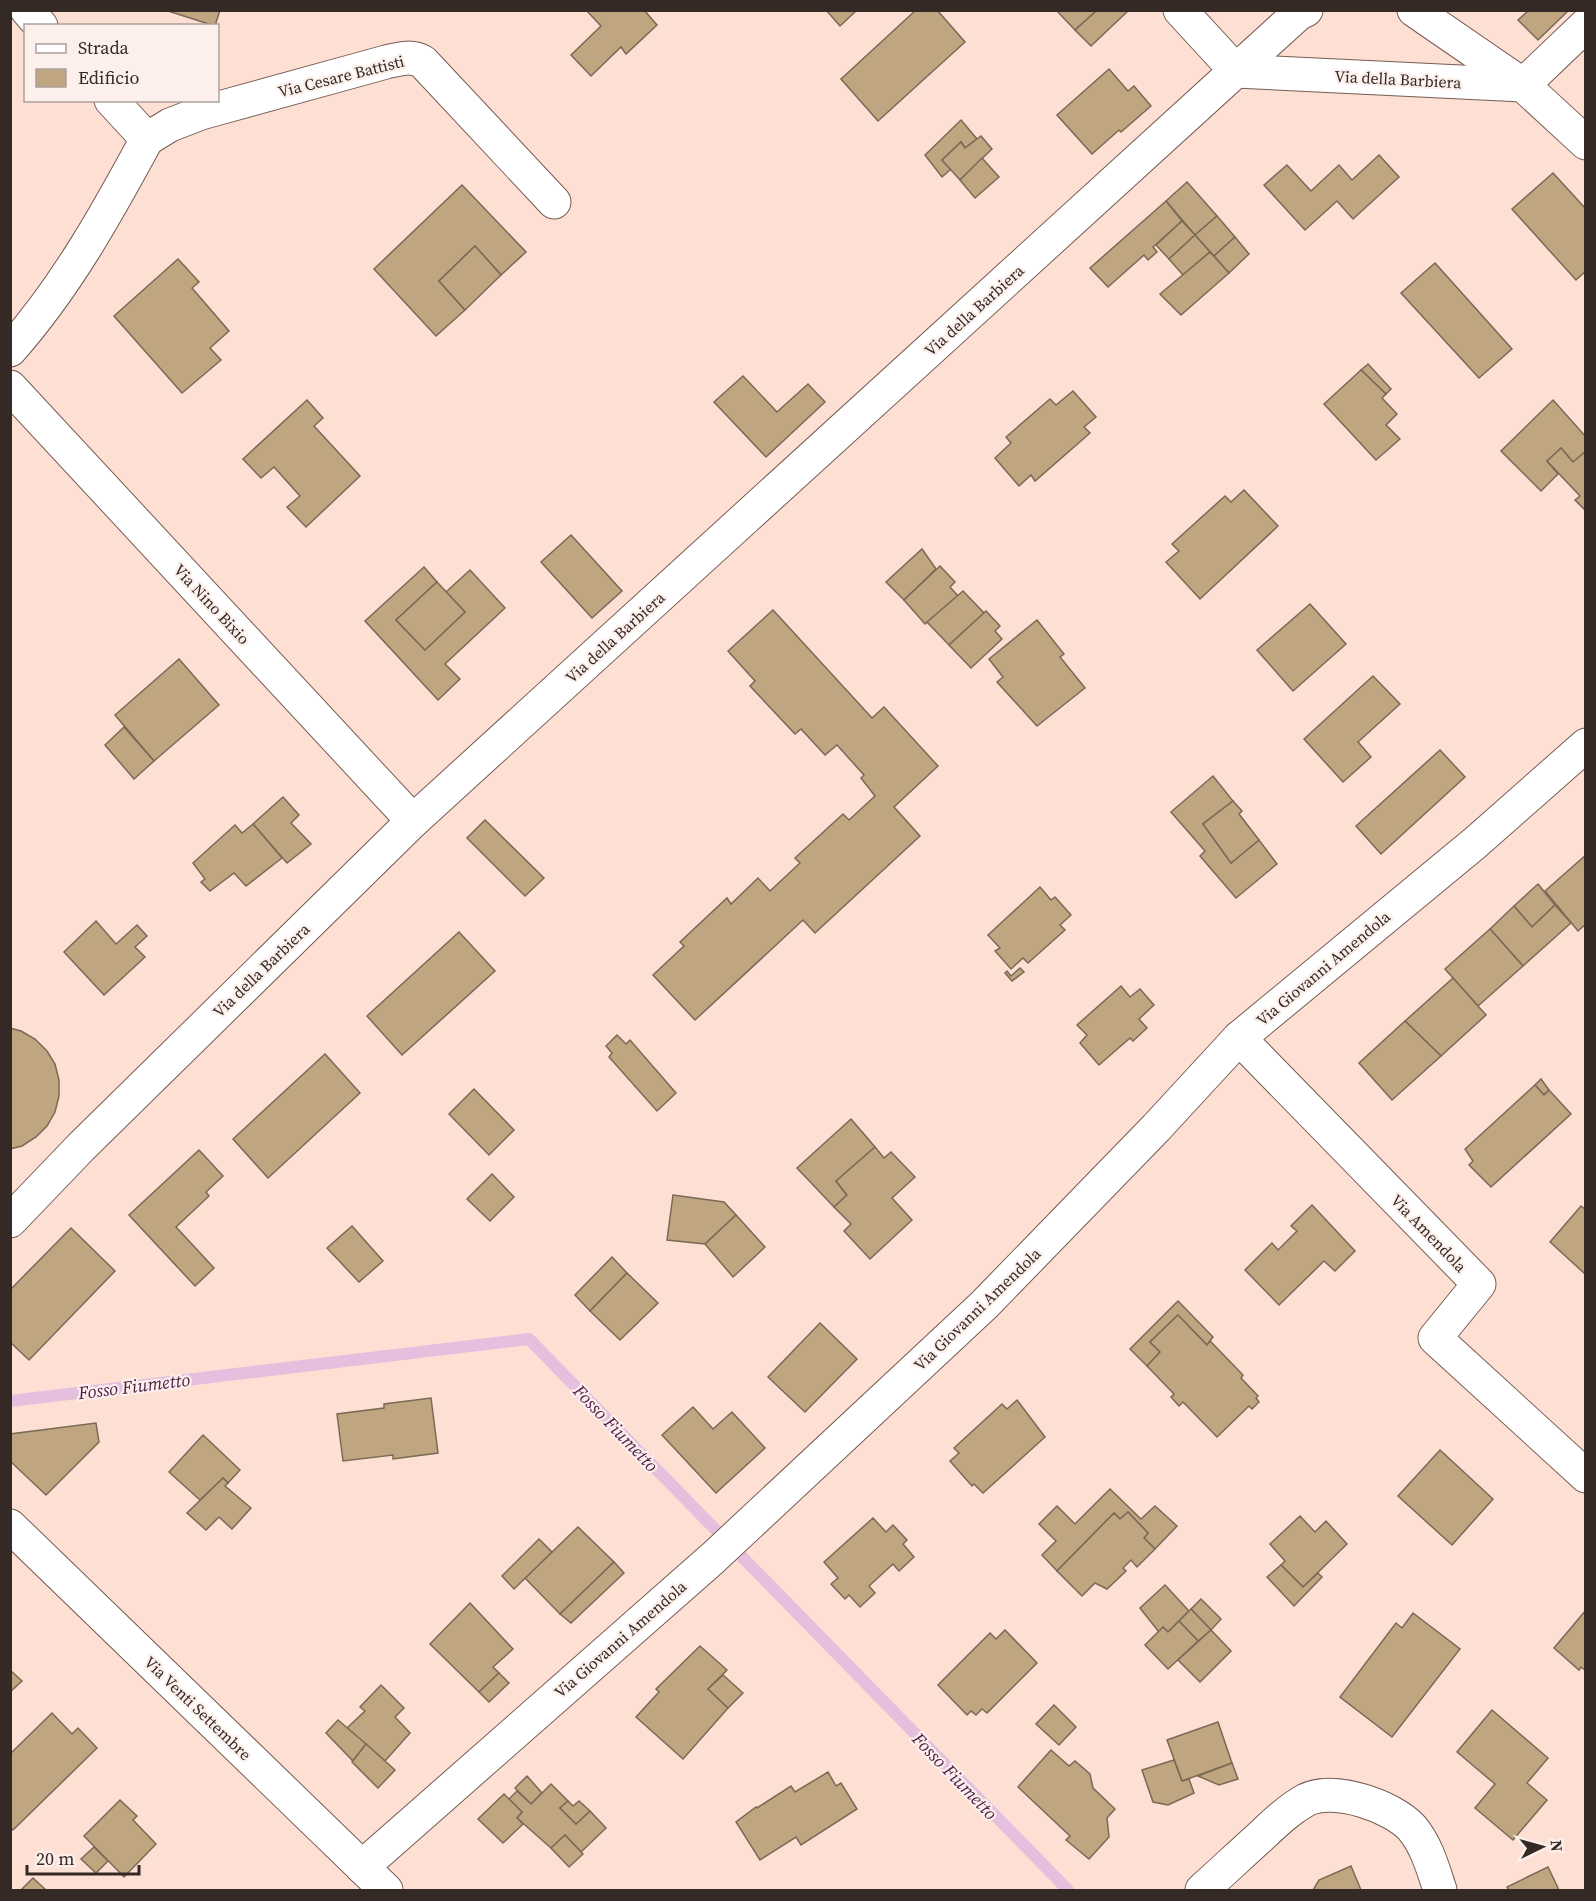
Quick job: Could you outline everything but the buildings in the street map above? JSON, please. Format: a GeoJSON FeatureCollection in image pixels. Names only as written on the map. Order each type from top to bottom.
{"type":"FeatureCollection","features":[{"type":"Feature","properties":{"kind":"street"},"geometry":{"type":"LineString","coordinates":[[27,10],[39,24]]}},
{"type":"Feature","properties":{"kind":"street"},"geometry":{"type":"LineString","coordinates":[[1180,10],[1236,71]]}},
{"type":"Feature","properties":{"kind":"street","name":"Via della Barbiera"},"geometry":{"type":"LineString","coordinates":[[10,1221],[81,1147],[413,820],[1298,14],[1306,10]]}},
{"type":"Feature","properties":{"kind":"street"},"geometry":{"type":"LineString","coordinates":[[1414,10],[1523,85],[1586,143]]}},
{"type":"Feature","properties":{"kind":"street"},"geometry":{"type":"LineString","coordinates":[[1523,85],[1586,25]]}},
{"type":"Feature","properties":{"kind":"street","name":"Via Cesare Battisti"},"geometry":{"type":"LineString","coordinates":[[147,139],[170,125],[201,113],[409,57],[423,62],[554,202]]}},
{"type":"Feature","properties":{"kind":"street","name":"Via della Barbiera"},"geometry":{"type":"LineString","coordinates":[[1236,71],[1523,85]]}},
{"type":"Feature","properties":{"kind":"street"},"geometry":{"type":"LineString","coordinates":[[10,350],[75,264],[110,209],[147,139],[113,102]]}},
{"type":"Feature","properties":{"kind":"street","name":"Via Nino Bixio"},"geometry":{"type":"LineString","coordinates":[[10,387],[413,820]]}},
{"type":"Feature","properties":{"kind":"street","name":"Via Giovanni Amendola"},"geometry":{"type":"LineString","coordinates":[[362,1867],[713,1558],[984,1305],[1156,1128],[1239,1038],[1475,843],[1586,745]]}},
{"type":"Feature","properties":{"kind":"street","name":"Via Amendola"},"geometry":{"type":"LineString","coordinates":[[1239,1038],[1479,1284],[1435,1338],[1586,1476]]}},
{"type":"Feature","properties":{"kind":"street","name":"Via Venti Settembre"},"geometry":{"type":"LineString","coordinates":[[10,1526],[386,1890]]}},
{"type":"Feature","properties":{"kind":"street"},"geometry":{"type":"LineString","coordinates":[[1202,1890],[1286,1813],[1308,1799],[1328,1795],[1352,1797],[1382,1807],[1411,1827],[1429,1855],[1440,1890]]}},
{"type":"Feature","properties":{"kind":"waterway","name":"Fosso Fiumetto"},"geometry":{"type":"LineString","coordinates":[[10,1401],[529,1339],[1068,1890]]}}]}
